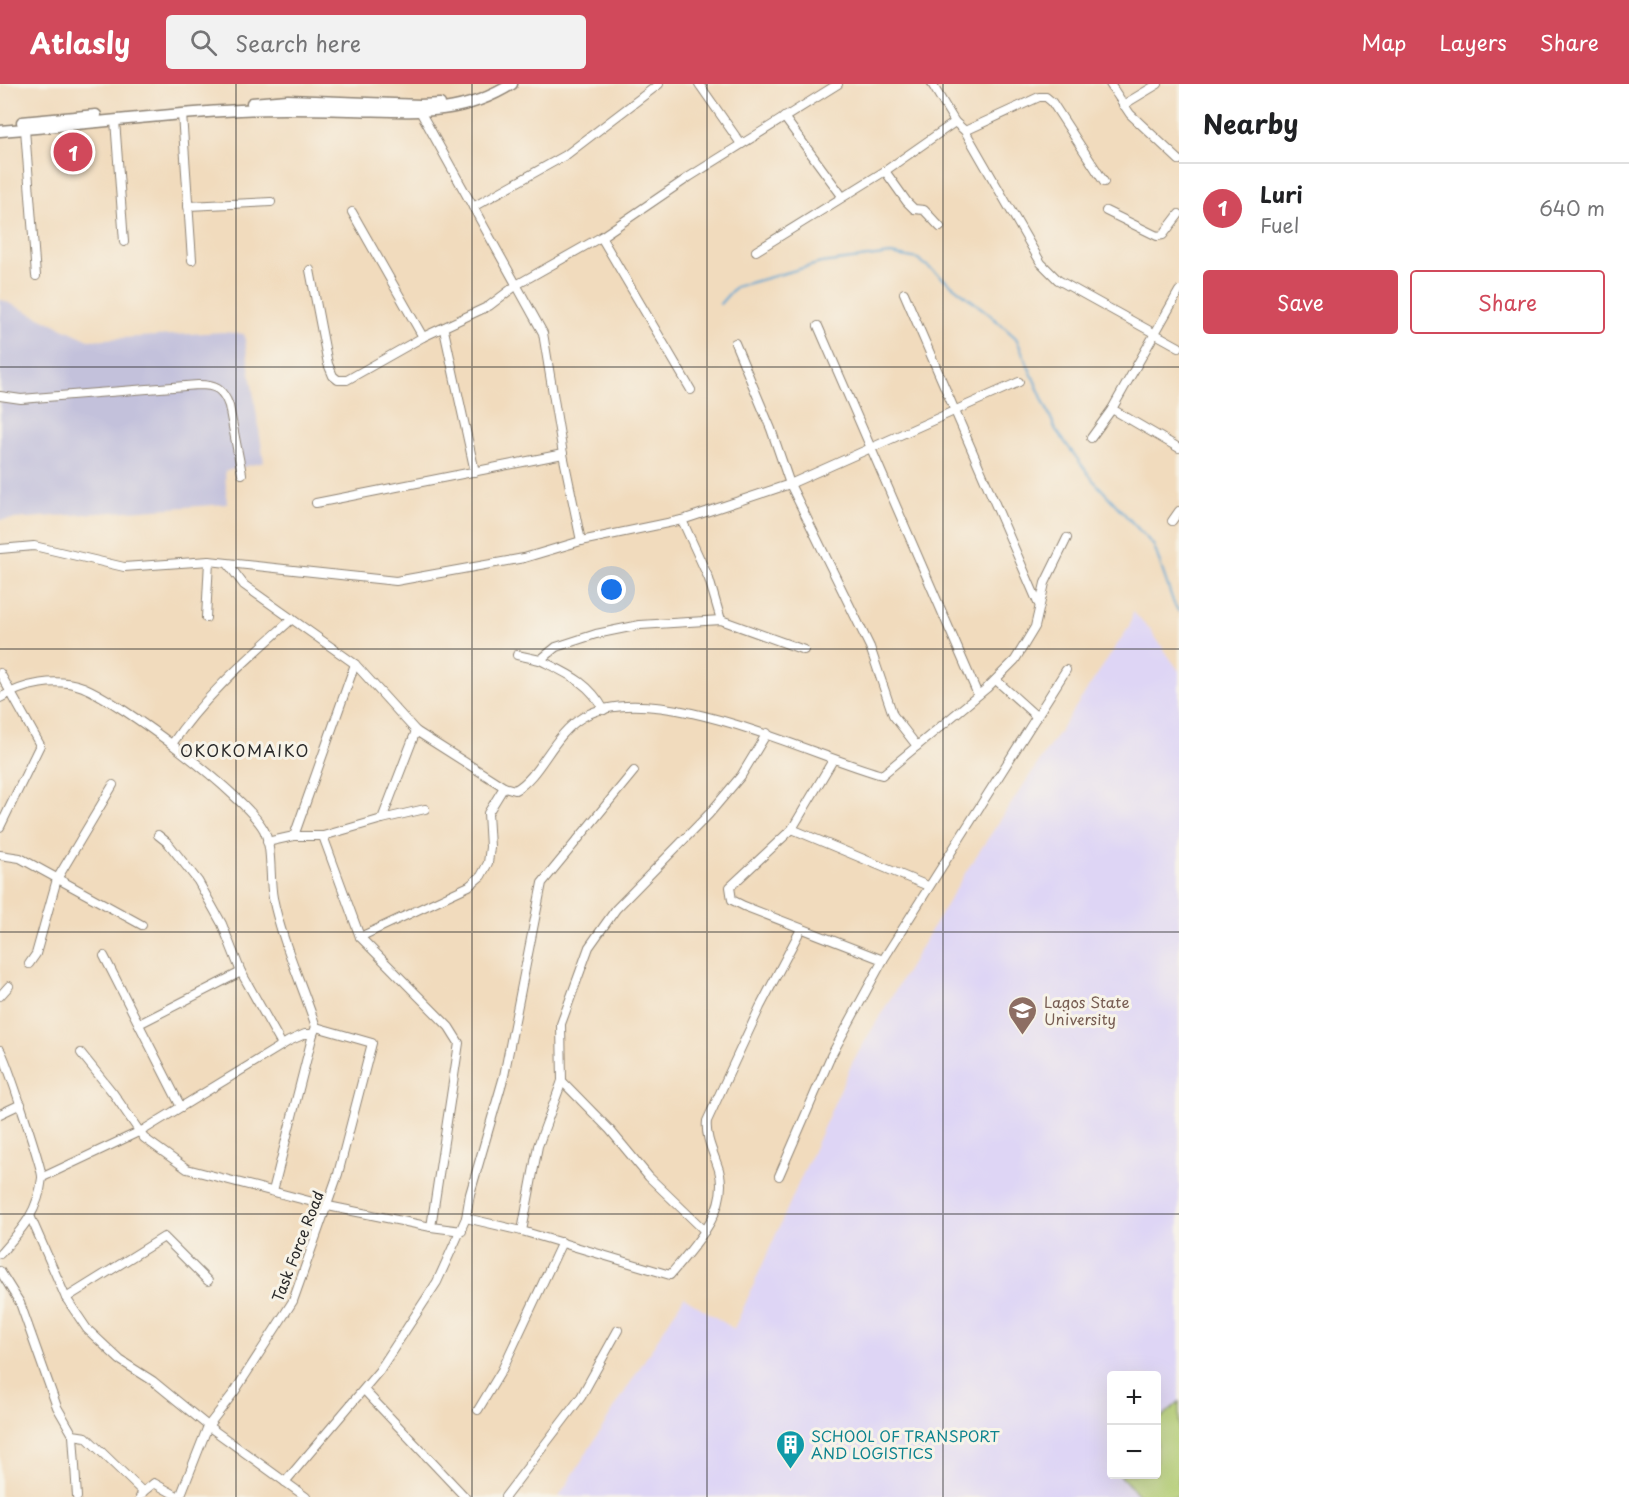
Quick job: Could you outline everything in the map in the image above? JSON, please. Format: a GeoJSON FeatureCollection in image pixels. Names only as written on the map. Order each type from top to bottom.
{"type":"FeatureCollection","features":[{"type":"Feature","properties":{"kind":"street"},"geometry":{"type":"LineString","coordinates":[[0,124],[288,100],[420,105],[453,103],[503,84]]}},
{"type":"Feature","properties":{"kind":"street"},"geometry":{"type":"LineString","coordinates":[[0,131],[182,114],[289,108],[421,113],[454,109],[478,101],[512,84]]}},
{"type":"Feature","properties":{"kind":"street"},"geometry":{"type":"LineString","coordinates":[[473,207],[566,155],[659,84]]}},
{"type":"Feature","properties":{"kind":"street"},"geometry":{"type":"LineString","coordinates":[[699,84],[741,144]]}},
{"type":"Feature","properties":{"kind":"street"},"geometry":{"type":"LineString","coordinates":[[310,270],[328,364],[338,380],[347,380],[423,337],[444,330],[489,306],[518,284],[601,237],[741,144],[838,84]]}},
{"type":"Feature","properties":{"kind":"street"},"geometry":{"type":"LineString","coordinates":[[932,84],[956,122],[965,131],[1041,263],[1058,280],[1179,347]]}},
{"type":"Feature","properties":{"kind":"street"},"geometry":{"type":"LineString","coordinates":[[1110,84],[1123,105],[1179,160]]}},
{"type":"Feature","properties":{"kind":"street"},"geometry":{"type":"LineString","coordinates":[[1123,105],[1158,84]]}},
{"type":"Feature","properties":{"kind":"street"},"geometry":{"type":"LineString","coordinates":[[965,131],[1040,97],[1046,97],[1052,102],[1104,182]]}},
{"type":"Feature","properties":{"kind":"street"},"geometry":{"type":"LineString","coordinates":[[421,113],[518,284],[543,333],[563,454],[581,541]]}},
{"type":"Feature","properties":{"kind":"street"},"geometry":{"type":"LineString","coordinates":[[182,114],[192,260]]}},
{"type":"Feature","properties":{"kind":"street"},"geometry":{"type":"LineString","coordinates":[[784,117],[842,196]]}},
{"type":"Feature","properties":{"kind":"street"},"geometry":{"type":"LineString","coordinates":[[115,120],[124,242]]}},
{"type":"Feature","properties":{"kind":"street"},"geometry":{"type":"LineString","coordinates":[[756,251],[885,171],[956,122]]}},
{"type":"Feature","properties":{"kind":"street"},"geometry":{"type":"LineString","coordinates":[[26,129],[36,276]]}},
{"type":"Feature","properties":{"kind":"street"},"geometry":{"type":"LineString","coordinates":[[885,171],[907,202],[914,209],[924,210],[940,227]]}},
{"type":"Feature","properties":{"kind":"street"},"geometry":{"type":"LineString","coordinates":[[188,206],[271,202]]}},
{"type":"Feature","properties":{"kind":"street"},"geometry":{"type":"LineString","coordinates":[[1106,211],[1157,236],[1163,235],[1179,214]]}},
{"type":"Feature","properties":{"kind":"street"},"geometry":{"type":"LineString","coordinates":[[352,212],[423,337]]}},
{"type":"Feature","properties":{"kind":"street"},"geometry":{"type":"LineString","coordinates":[[601,237],[691,390]]}},
{"type":"Feature","properties":{"kind":"street"},"geometry":{"type":"LineString","coordinates":[[1091,438],[1112,409],[1179,291]]}},
{"type":"Feature","properties":{"kind":"street"},"geometry":{"type":"LineString","coordinates":[[904,292],[1038,603]]}},
{"type":"Feature","properties":{"kind":"street"},"geometry":{"type":"LineString","coordinates":[[818,326],[978,695]]}},
{"type":"Feature","properties":{"kind":"street"},"geometry":{"type":"LineString","coordinates":[[444,330],[475,472]]}},
{"type":"Feature","properties":{"kind":"street"},"geometry":{"type":"LineString","coordinates":[[735,343],[771,429],[790,484],[870,647],[897,723],[917,746]]}},
{"type":"Feature","properties":{"kind":"street"},"geometry":{"type":"LineString","coordinates":[[0,549],[34,546],[124,567],[209,561],[396,580],[524,558],[581,541],[682,520],[790,484],[957,412],[1019,382]]}},
{"type":"Feature","properties":{"kind":"street"},"geometry":{"type":"LineString","coordinates":[[0,396],[21,399],[198,385],[218,387],[225,395],[229,406],[242,474]]}},
{"type":"Feature","properties":{"kind":"street"},"geometry":{"type":"LineString","coordinates":[[1112,409],[1179,448]]}},
{"type":"Feature","properties":{"kind":"street"},"geometry":{"type":"LineString","coordinates":[[316,503],[563,454]]}},
{"type":"Feature","properties":{"kind":"street"},"geometry":{"type":"LineString","coordinates":[[1172,522],[1179,511]]}},
{"type":"Feature","properties":{"kind":"street"},"geometry":{"type":"LineString","coordinates":[[682,520],[709,579],[721,620]]}},
{"type":"Feature","properties":{"kind":"street"},"geometry":{"type":"LineString","coordinates":[[228,564],[244,585],[355,664],[416,731],[504,787],[513,790],[521,787],[570,726],[586,716],[604,710],[663,709],[767,733],[833,760],[882,775],[996,680],[1015,660],[1027,644],[1035,627],[1038,603],[1052,566],[1067,538]]}},
{"type":"Feature","properties":{"kind":"street"},"geometry":{"type":"LineString","coordinates":[[206,618],[209,561]]}},
{"type":"Feature","properties":{"kind":"street"},"geometry":{"type":"LineString","coordinates":[[172,744],[184,726],[229,676],[292,619]]}},
{"type":"Feature","properties":{"kind":"street"},"geometry":{"type":"LineString","coordinates":[[540,660],[556,648],[596,634],[640,625],[721,620],[804,650]]}},
{"type":"Feature","properties":{"kind":"street"},"geometry":{"type":"LineString","coordinates":[[517,655],[540,660],[582,682],[596,696],[604,710]]}},
{"type":"Feature","properties":{"kind":"street"},"geometry":{"type":"LineString","coordinates":[[294,836],[355,664]]}},
{"type":"Feature","properties":{"kind":"street"},"geometry":{"type":"LineString","coordinates":[[779,1176],[831,1056],[883,960],[1066,670]]}},
{"type":"Feature","properties":{"kind":"street"},"geometry":{"type":"LineString","coordinates":[[0,673],[40,745],[0,827]]}},
{"type":"Feature","properties":{"kind":"street"},"geometry":{"type":"LineString","coordinates":[[996,680],[1037,717]]}},
{"type":"Feature","properties":{"kind":"street"},"geometry":{"type":"LineString","coordinates":[[0,698],[34,684],[60,683],[83,687],[172,744],[247,809],[265,833],[273,896],[280,927],[314,1031],[273,1191]]}},
{"type":"Feature","properties":{"kind":"street"},"geometry":{"type":"LineString","coordinates":[[382,819],[416,731]]}},
{"type":"Feature","properties":{"kind":"street"},"geometry":{"type":"LineString","coordinates":[[522,1231],[538,1146],[562,1081],[561,1024],[589,947],[616,909],[709,814],[741,776],[767,733]]}},
{"type":"Feature","properties":{"kind":"street"},"geometry":{"type":"LineString","coordinates":[[833,760],[792,829],[746,870],[730,887],[729,893],[732,900],[738,903],[883,960]]}},
{"type":"Feature","properties":{"kind":"street"},"geometry":{"type":"LineString","coordinates":[[285,1482],[364,1390],[437,1282],[466,1218],[470,1194],[504,1076],[542,883],[634,771]]}},
{"type":"Feature","properties":{"kind":"street"},"geometry":{"type":"LineString","coordinates":[[29,964],[36,954],[57,879],[113,785]]}},
{"type":"Feature","properties":{"kind":"street"},"geometry":{"type":"LineString","coordinates":[[360,937],[469,886],[481,876],[488,863],[490,847],[488,813],[504,787]]}},
{"type":"Feature","properties":{"kind":"street"},"geometry":{"type":"LineString","coordinates":[[267,843],[294,836],[322,837],[425,809]]}},
{"type":"Feature","properties":{"kind":"street"},"geometry":{"type":"LineString","coordinates":[[792,829],[928,886]]}},
{"type":"Feature","properties":{"kind":"street"},"geometry":{"type":"LineString","coordinates":[[158,835],[168,843],[198,881],[222,924],[241,972],[282,1045]]}},
{"type":"Feature","properties":{"kind":"street"},"geometry":{"type":"LineString","coordinates":[[322,837],[360,937],[449,1027],[459,1044],[431,1227]]}},
{"type":"Feature","properties":{"kind":"street"},"geometry":{"type":"LineString","coordinates":[[0,855],[20,858],[142,925]]}},
{"type":"Feature","properties":{"kind":"street"},"geometry":{"type":"LineString","coordinates":[[466,1218],[562,1242],[668,1276],[705,1231],[718,1204],[722,1181],[707,1136],[707,1121],[760,1007],[801,928]]}},
{"type":"Feature","properties":{"kind":"street"},"geometry":{"type":"LineString","coordinates":[[104,956],[181,1107]]}},
{"type":"Feature","properties":{"kind":"street"},"geometry":{"type":"LineString","coordinates":[[140,1024],[241,972]]}},
{"type":"Feature","properties":{"kind":"street"},"geometry":{"type":"LineString","coordinates":[[0,996],[9,987]]}},
{"type":"Feature","properties":{"kind":"street"},"geometry":{"type":"LineString","coordinates":[[43,1177],[138,1131],[282,1045],[314,1031]]}},
{"type":"Feature","properties":{"kind":"street","name":"Task Force Road"},"geometry":{"type":"LineString","coordinates":[[179,1497],[208,1426],[242,1381],[293,1301],[328,1206],[372,1052],[372,1043],[368,1040],[314,1031]]}},
{"type":"Feature","properties":{"kind":"street"},"geometry":{"type":"LineString","coordinates":[[0,1050],[21,1104],[43,1177],[31,1218],[0,1254]]}},
{"type":"Feature","properties":{"kind":"street"},"geometry":{"type":"LineString","coordinates":[[81,1053],[138,1131],[187,1169],[328,1206],[431,1227],[462,1230]]}},
{"type":"Feature","properties":{"kind":"street"},"geometry":{"type":"LineString","coordinates":[[562,1081],[610,1130],[649,1177],[705,1231]]}},
{"type":"Feature","properties":{"kind":"street"},"geometry":{"type":"LineString","coordinates":[[0,1114],[21,1104]]}},
{"type":"Feature","properties":{"kind":"street"},"geometry":{"type":"LineString","coordinates":[[31,1218],[66,1298],[87,1329],[120,1360],[153,1381],[208,1426],[306,1497]]}},
{"type":"Feature","properties":{"kind":"street"},"geometry":{"type":"LineString","coordinates":[[66,1298],[164,1237],[208,1281]]}},
{"type":"Feature","properties":{"kind":"street"},"geometry":{"type":"LineString","coordinates":[[478,1410],[502,1370],[562,1242]]}},
{"type":"Feature","properties":{"kind":"street"},"geometry":{"type":"LineString","coordinates":[[0,1271],[20,1303],[57,1407],[73,1435],[77,1497]]}},
{"type":"Feature","properties":{"kind":"street"},"geometry":{"type":"LineString","coordinates":[[505,1497],[581,1397],[618,1330]]}},
{"type":"Feature","properties":{"kind":"street"},"geometry":{"type":"LineString","coordinates":[[364,1390],[465,1497]]}},
{"type":"Feature","properties":{"kind":"street"},"geometry":{"type":"LineString","coordinates":[[73,1435],[86,1437],[142,1494],[154,1483],[179,1497]]}},
{"type":"Feature","properties":{"kind":"shaded area"},"geometry":{"type":"Polygon","coordinates":[[[0,299],[89,340],[223,332],[244,334],[264,462],[225,471],[227,504],[0,520],[0,299]]]}},
{"type":"Feature","properties":{"kind":"shaded area","name":"Lagos State University"},"geometry":{"type":"Polygon","coordinates":[[[1133,612],[1149,628],[1179,671],[1179,1497],[559,1497],[684,1297],[734,1329],[852,1063],[967,870],[1129,627],[1133,612]]]}},
{"type":"Feature","properties":{"kind":"green space"},"geometry":{"type":"Polygon","coordinates":[[[1179,1402],[1179,1497],[1140,1497],[1124,1479],[1161,1479],[1161,1418],[1179,1402]]]}},
{"type":"Feature","properties":{"kind":"waterway"},"geometry":{"type":"LineString","coordinates":[[720,304],[735,287],[821,263],[891,254],[918,259],[988,313],[1016,338],[1056,430],[1093,480],[1154,546],[1174,604],[1179,612]]}},
{"type":"Feature","properties":{"kind":"place","name":"Luri"},"geometry":{"type":"Point","coordinates":[73,152]}},
{"type":"Feature","properties":{"kind":"place","name":"Lagos State University"},"geometry":{"type":"Point","coordinates":[1023,1036]}},
{"type":"Feature","properties":{"kind":"place","name":"SCHOOL OF TRANSPORT AND LOGISTICS"},"geometry":{"type":"Point","coordinates":[790,1470]}},
{"type":"Feature","properties":{"kind":"district","name":"OKOKOMAIKO"},"geometry":{"type":"Point","coordinates":[245,750]}}]}
